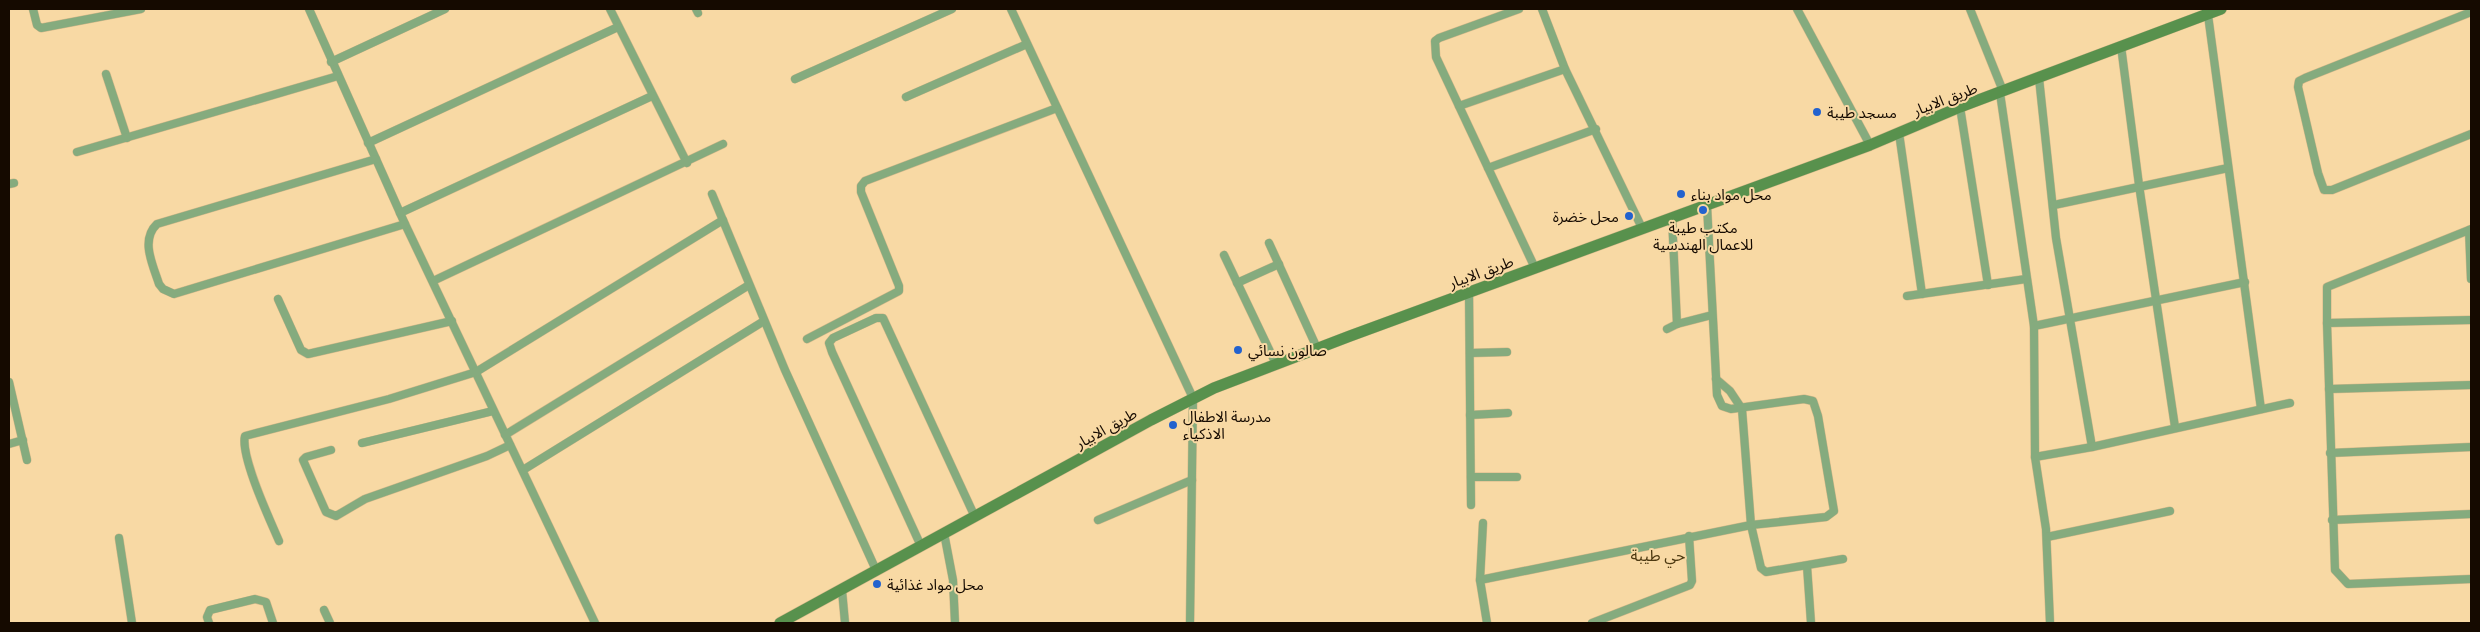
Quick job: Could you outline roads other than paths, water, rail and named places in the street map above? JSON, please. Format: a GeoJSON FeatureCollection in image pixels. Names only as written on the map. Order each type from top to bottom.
{"type":"FeatureCollection","features":[{"type":"Feature","properties":{"kind":"main road","name":"طريق الابيار"},"geometry":{"type":"LineString","coordinates":[[780,623],[1193,398],[1317,348],[1870,145],[1960,107],[2221,9]]}},
{"type":"Feature","properties":{"kind":"street"},"geometry":{"type":"LineString","coordinates":[[33,9],[37,25],[42,28],[140,9]]}},
{"type":"Feature","properties":{"kind":"street"},"geometry":{"type":"LineString","coordinates":[[309,9],[331,62],[405,224],[595,623]]}},
{"type":"Feature","properties":{"kind":"street"},"geometry":{"type":"LineString","coordinates":[[331,62],[445,9]]}},
{"type":"Feature","properties":{"kind":"street"},"geometry":{"type":"LineString","coordinates":[[610,9],[687,163]]}},
{"type":"Feature","properties":{"kind":"street"},"geometry":{"type":"LineString","coordinates":[[795,79],[952,9]]}},
{"type":"Feature","properties":{"kind":"street"},"geometry":{"type":"LineString","coordinates":[[1010,9],[1193,398],[1190,623]]}},
{"type":"Feature","properties":{"kind":"street"},"geometry":{"type":"LineString","coordinates":[[1519,9],[1435,41],[1436,57],[1535,268]]}},
{"type":"Feature","properties":{"kind":"street"},"geometry":{"type":"LineString","coordinates":[[1542,9],[1565,69],[1596,129],[1642,228]]}},
{"type":"Feature","properties":{"kind":"street"},"geometry":{"type":"LineString","coordinates":[[1798,9],[1870,145]]}},
{"type":"Feature","properties":{"kind":"street"},"geometry":{"type":"LineString","coordinates":[[1970,9],[2001,92],[2034,326],[2035,457],[2047,537],[2050,623]]}},
{"type":"Feature","properties":{"kind":"street"},"geometry":{"type":"LineString","coordinates":[[2471,12],[2305,78],[2299,81],[2298,87],[2318,173],[2324,190],[2332,190],[2471,134]]}},
{"type":"Feature","properties":{"kind":"street"},"geometry":{"type":"LineString","coordinates":[[2208,15],[2261,409]]}},
{"type":"Feature","properties":{"kind":"street"},"geometry":{"type":"LineString","coordinates":[[368,142],[618,27]]}},
{"type":"Feature","properties":{"kind":"street"},"geometry":{"type":"LineString","coordinates":[[906,97],[1027,44]]}},
{"type":"Feature","properties":{"kind":"street"},"geometry":{"type":"LineString","coordinates":[[2122,46],[2139,185],[2175,427]]}},
{"type":"Feature","properties":{"kind":"street"},"geometry":{"type":"LineString","coordinates":[[1460,106],[1565,69]]}},
{"type":"Feature","properties":{"kind":"street"},"geometry":{"type":"LineString","coordinates":[[106,74],[126,138]]}},
{"type":"Feature","properties":{"kind":"street"},"geometry":{"type":"LineString","coordinates":[[77,152],[338,76]]}},
{"type":"Feature","properties":{"kind":"street"},"geometry":{"type":"LineString","coordinates":[[2039,78],[2056,238],[2092,447]]}},
{"type":"Feature","properties":{"kind":"street"},"geometry":{"type":"LineString","coordinates":[[400,213],[652,96]]}},
{"type":"Feature","properties":{"kind":"street"},"geometry":{"type":"LineString","coordinates":[[1960,107],[1988,285]]}},
{"type":"Feature","properties":{"kind":"street"},"geometry":{"type":"LineString","coordinates":[[807,339],[899,291],[899,286],[861,192],[860,186],[865,181],[1057,108]]}},
{"type":"Feature","properties":{"kind":"street"},"geometry":{"type":"LineString","coordinates":[[1488,168],[1596,129]]}},
{"type":"Feature","properties":{"kind":"street"},"geometry":{"type":"LineString","coordinates":[[1899,133],[1922,294]]}},
{"type":"Feature","properties":{"kind":"street"},"geometry":{"type":"LineString","coordinates":[[433,281],[687,163],[723,144]]}},
{"type":"Feature","properties":{"kind":"street"},"geometry":{"type":"LineString","coordinates":[[376,159],[157,224],[151,230],[148,244],[159,284],[163,289],[174,294],[405,224]]}},
{"type":"Feature","properties":{"kind":"street"},"geometry":{"type":"LineString","coordinates":[[2054,205],[2139,185],[2228,168]]}},
{"type":"Feature","properties":{"kind":"street"},"geometry":{"type":"LineString","coordinates":[[712,194],[764,321],[876,570]]}},
{"type":"Feature","properties":{"kind":"street"},"geometry":{"type":"LineString","coordinates":[[1480,580],[1751,524],[1826,517],[1834,511],[1818,416],[1813,401],[1804,399],[1731,409],[1722,406],[1717,395],[1707,204]]}},
{"type":"Feature","properties":{"kind":"street"},"geometry":{"type":"LineString","coordinates":[[1672,217],[1677,324]]}},
{"type":"Feature","properties":{"kind":"street"},"geometry":{"type":"LineString","coordinates":[[279,541],[256,486],[245,444],[245,436],[389,399],[476,372],[723,220]]}},
{"type":"Feature","properties":{"kind":"street"},"geometry":{"type":"LineString","coordinates":[[2471,279],[2470,230],[2327,287],[2330,453],[2335,570],[2348,584],[2471,578]]}},
{"type":"Feature","properties":{"kind":"street"},"geometry":{"type":"LineString","coordinates":[[1269,243],[1317,348]]}},
{"type":"Feature","properties":{"kind":"street"},"geometry":{"type":"LineString","coordinates":[[1224,255],[1276,364]]}},
{"type":"Feature","properties":{"kind":"street"},"geometry":{"type":"LineString","coordinates":[[1237,284],[1279,264]]}},
{"type":"Feature","properties":{"kind":"street"},"geometry":{"type":"LineString","coordinates":[[1907,296],[2026,279]]}},
{"type":"Feature","properties":{"kind":"street"},"geometry":{"type":"LineString","coordinates":[[2034,326],[2245,282]]}},
{"type":"Feature","properties":{"kind":"street"},"geometry":{"type":"LineString","coordinates":[[505,435],[749,284]]}},
{"type":"Feature","properties":{"kind":"street"},"geometry":{"type":"LineString","coordinates":[[1469,292],[1471,505]]}},
{"type":"Feature","properties":{"kind":"street"},"geometry":{"type":"LineString","coordinates":[[278,299],[301,350],[308,354],[452,322]]}},
{"type":"Feature","properties":{"kind":"street"},"geometry":{"type":"LineString","coordinates":[[1667,329],[1677,324],[1712,315]]}},
{"type":"Feature","properties":{"kind":"street"},"geometry":{"type":"LineString","coordinates":[[921,546],[829,345],[833,338],[876,318],[883,318],[975,517]]}},
{"type":"Feature","properties":{"kind":"street"},"geometry":{"type":"LineString","coordinates":[[2327,323],[2471,320]]}},
{"type":"Feature","properties":{"kind":"street"},"geometry":{"type":"LineString","coordinates":[[523,470],[764,321]]}},
{"type":"Feature","properties":{"kind":"street"},"geometry":{"type":"LineString","coordinates":[[1470,353],[1507,352]]}},
{"type":"Feature","properties":{"kind":"street"},"geometry":{"type":"LineString","coordinates":[[1716,379],[1730,391],[1742,409],[1751,524],[1758,564],[1766,572],[1843,559]]}},
{"type":"Feature","properties":{"kind":"street"},"geometry":{"type":"LineString","coordinates":[[9,382],[27,460]]}},
{"type":"Feature","properties":{"kind":"street"},"geometry":{"type":"LineString","coordinates":[[2329,389],[2471,385]]}},
{"type":"Feature","properties":{"kind":"street"},"geometry":{"type":"LineString","coordinates":[[2035,457],[2092,447],[2175,427],[2290,403]]}},
{"type":"Feature","properties":{"kind":"street"},"geometry":{"type":"LineString","coordinates":[[362,442],[493,411]]}},
{"type":"Feature","properties":{"kind":"street"},"geometry":{"type":"LineString","coordinates":[[1470,415],[1508,414]]}},
{"type":"Feature","properties":{"kind":"street"},"geometry":{"type":"LineString","coordinates":[[9,444],[23,440]]}},
{"type":"Feature","properties":{"kind":"street"},"geometry":{"type":"LineString","coordinates":[[331,450],[306,457],[303,460],[326,512],[336,516],[365,499],[487,456],[510,445]]}},
{"type":"Feature","properties":{"kind":"street"},"geometry":{"type":"LineString","coordinates":[[2330,453],[2471,447]]}},
{"type":"Feature","properties":{"kind":"street"},"geometry":{"type":"LineString","coordinates":[[1471,477],[1518,477]]}},
{"type":"Feature","properties":{"kind":"street"},"geometry":{"type":"LineString","coordinates":[[1098,520],[1192,480]]}},
{"type":"Feature","properties":{"kind":"street"},"geometry":{"type":"LineString","coordinates":[[2047,537],[2170,511]]}},
{"type":"Feature","properties":{"kind":"street"},"geometry":{"type":"LineString","coordinates":[[2332,520],[2471,514]]}},
{"type":"Feature","properties":{"kind":"street"},"geometry":{"type":"LineString","coordinates":[[1483,524],[1480,580],[1487,623]]}},
{"type":"Feature","properties":{"kind":"street"},"geometry":{"type":"LineString","coordinates":[[944,533],[953,580],[955,623]]}},
{"type":"Feature","properties":{"kind":"street"},"geometry":{"type":"LineString","coordinates":[[1592,623],[1690,585],[1692,581],[1689,536]]}},
{"type":"Feature","properties":{"kind":"street"},"geometry":{"type":"LineString","coordinates":[[119,538],[132,623]]}},
{"type":"Feature","properties":{"kind":"street"},"geometry":{"type":"LineString","coordinates":[[1807,566],[1811,623]]}},
{"type":"Feature","properties":{"kind":"street"},"geometry":{"type":"LineString","coordinates":[[842,590],[845,623]]}},
{"type":"Feature","properties":{"kind":"street"},"geometry":{"type":"LineString","coordinates":[[209,623],[208,613],[210,610],[256,599],[266,602],[273,623]]}},
{"type":"Feature","properties":{"kind":"street"},"geometry":{"type":"LineString","coordinates":[[324,610],[330,623]]}},
{"type":"Feature","properties":{"kind":"place","name":"مسجد طيبة"},"geometry":{"type":"Point","coordinates":[1817,112]}},
{"type":"Feature","properties":{"kind":"place","name":"محل مواد بناء"},"geometry":{"type":"Point","coordinates":[1681,194]}},
{"type":"Feature","properties":{"kind":"place","name":"مكتب طيبة للاعمال الهندسية"},"geometry":{"type":"Point","coordinates":[1703,210]}},
{"type":"Feature","properties":{"kind":"place","name":"محل خضرة"},"geometry":{"type":"Point","coordinates":[1629,216]}},
{"type":"Feature","properties":{"kind":"place","name":"صالون نسائي"},"geometry":{"type":"Point","coordinates":[1238,350]}},
{"type":"Feature","properties":{"kind":"place","name":"مدرسة الاطفال الاذكياء"},"geometry":{"type":"Point","coordinates":[1173,425]}},
{"type":"Feature","properties":{"kind":"place","name":"محل مواد غذائية"},"geometry":{"type":"Point","coordinates":[877,584]}},
{"type":"Feature","properties":{"kind":"district","name":"حي طيبة"},"geometry":{"type":"Point","coordinates":[1658,555]}}]}
